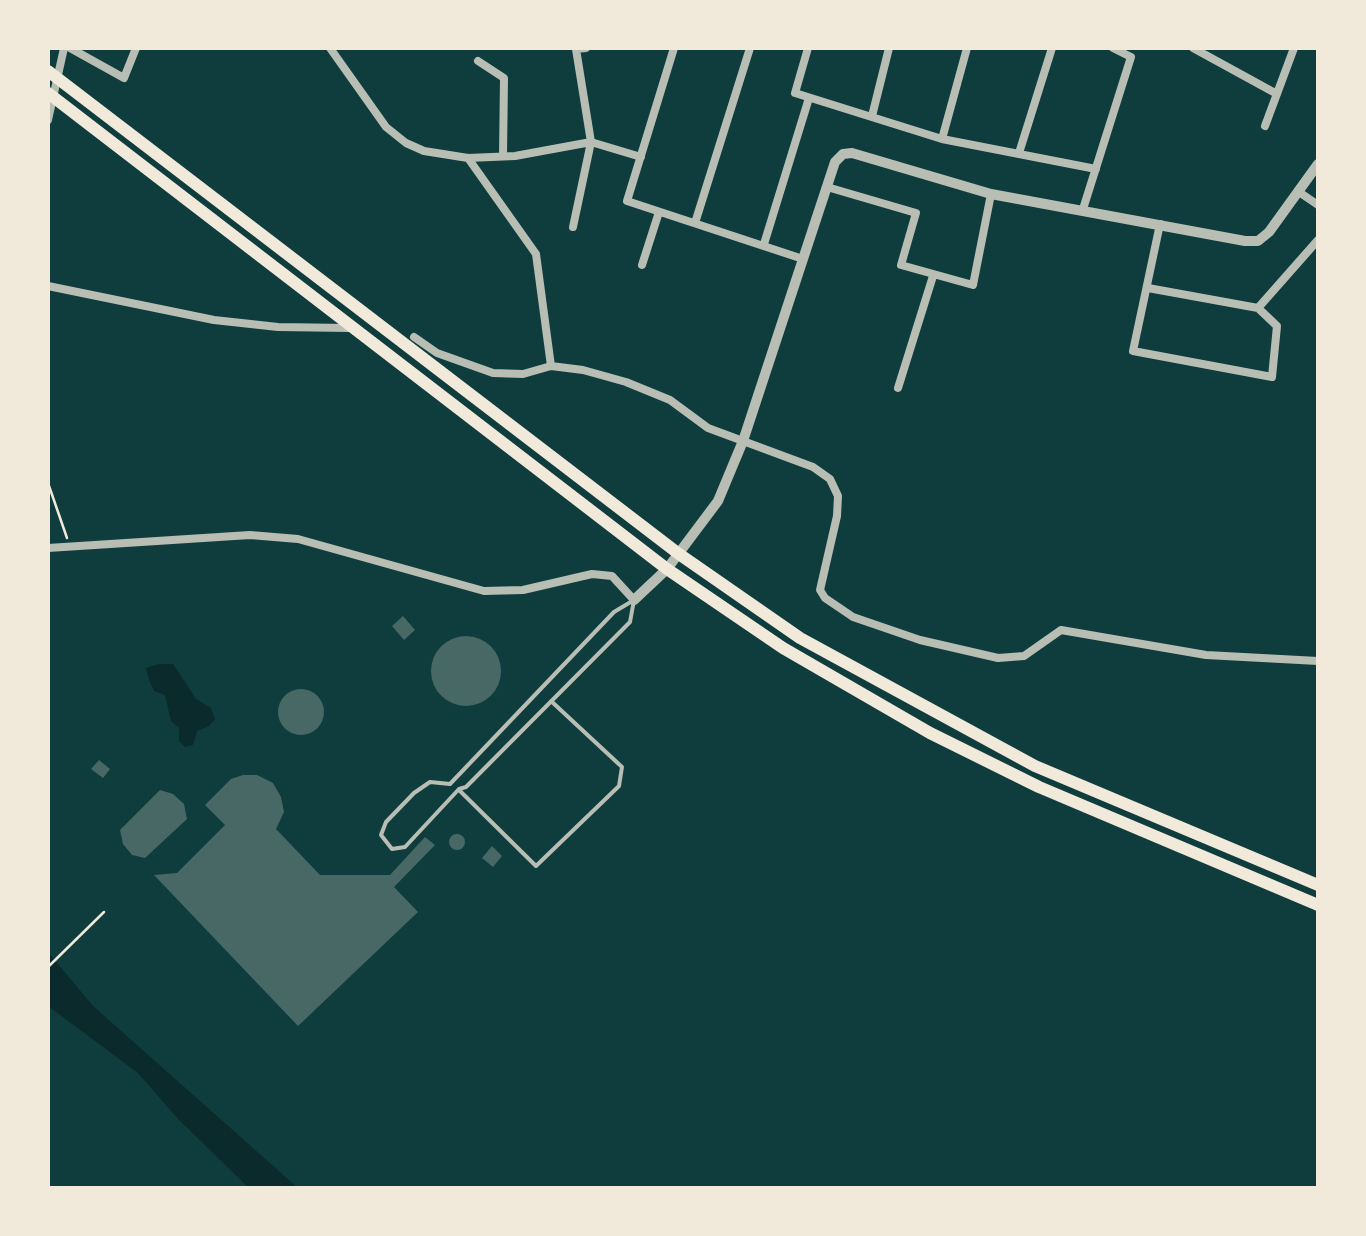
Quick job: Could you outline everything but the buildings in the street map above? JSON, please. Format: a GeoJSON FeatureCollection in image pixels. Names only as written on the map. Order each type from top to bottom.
{"type":"FeatureCollection","features":[{"type":"Feature","properties":{"kind":"highway"},"geometry":{"type":"LineString","coordinates":[[53,76],[678,554],[800,638],[1035,766],[1318,885]]}},
{"type":"Feature","properties":{"kind":"highway"},"geometry":{"type":"LineString","coordinates":[[51,95],[667,570],[783,648],[930,733],[1038,788],[1318,905]]}},
{"type":"Feature","properties":{"kind":"street"},"geometry":{"type":"LineString","coordinates":[[48,120],[53,76],[67,48],[124,78],[136,48]]}},
{"type":"Feature","properties":{"kind":"street"},"geometry":{"type":"LineString","coordinates":[[330,48],[386,127],[424,151],[468,158],[591,142],[641,156]]}},
{"type":"Feature","properties":{"kind":"street"},"geometry":{"type":"LineString","coordinates":[[574,227],[591,142],[576,49],[586,48]]}},
{"type":"Feature","properties":{"kind":"street"},"geometry":{"type":"LineString","coordinates":[[674,48],[626,201],[804,259]]}},
{"type":"Feature","properties":{"kind":"street"},"geometry":{"type":"LineString","coordinates":[[695,223],[750,48]]}},
{"type":"Feature","properties":{"kind":"street"},"geometry":{"type":"LineString","coordinates":[[808,48],[795,93],[942,139],[1096,169]]}},
{"type":"Feature","properties":{"kind":"street"},"geometry":{"type":"LineString","coordinates":[[872,116],[890,48]]}},
{"type":"Feature","properties":{"kind":"street"},"geometry":{"type":"LineString","coordinates":[[942,139],[967,48]]}},
{"type":"Feature","properties":{"kind":"street"},"geometry":{"type":"LineString","coordinates":[[1020,153],[1052,48]]}},
{"type":"Feature","properties":{"kind":"street"},"geometry":{"type":"LineString","coordinates":[[1083,209],[1131,57],[1115,48]]}},
{"type":"Feature","properties":{"kind":"street"},"geometry":{"type":"LineString","coordinates":[[1193,48],[1277,94]]}},
{"type":"Feature","properties":{"kind":"street"},"geometry":{"type":"LineString","coordinates":[[1265,126],[1294,48]]}},
{"type":"Feature","properties":{"kind":"street"},"geometry":{"type":"LineString","coordinates":[[478,61],[504,78],[503,156]]}},
{"type":"Feature","properties":{"kind":"street"},"geometry":{"type":"LineString","coordinates":[[764,244],[809,98]]}},
{"type":"Feature","properties":{"kind":"street"},"geometry":{"type":"LineString","coordinates":[[48,548],[250,535],[298,539],[484,590],[523,590],[592,574],[612,576],[634,600],[667,570],[718,501],[743,441],[835,162],[843,154],[852,153],[992,194],[1258,241],[1269,232],[1318,164]]}},
{"type":"Feature","properties":{"kind":"street"},"geometry":{"type":"LineString","coordinates":[[468,158],[536,254],[552,366]]}},
{"type":"Feature","properties":{"kind":"street"},"geometry":{"type":"LineString","coordinates":[[827,187],[916,213],[901,265],[972,285],[992,194]]}},
{"type":"Feature","properties":{"kind":"street"},"geometry":{"type":"LineString","coordinates":[[1298,192],[1318,206]]}},
{"type":"Feature","properties":{"kind":"street"},"geometry":{"type":"LineString","coordinates":[[642,265],[659,212]]}},
{"type":"Feature","properties":{"kind":"street"},"geometry":{"type":"LineString","coordinates":[[1148,288],[1258,308],[1277,326],[1272,377],[1133,351],[1160,224]]}},
{"type":"Feature","properties":{"kind":"street"},"geometry":{"type":"LineString","coordinates":[[1258,308],[1318,240]]}},
{"type":"Feature","properties":{"kind":"street"},"geometry":{"type":"LineString","coordinates":[[898,388],[933,276]]}},
{"type":"Feature","properties":{"kind":"street"},"geometry":{"type":"LineString","coordinates":[[48,286],[214,320],[278,327],[356,328]]}},
{"type":"Feature","properties":{"kind":"street"},"geometry":{"type":"LineString","coordinates":[[414,336],[436,352],[493,372],[524,374],[552,366],[626,382],[670,400],[708,428],[813,467],[830,479],[838,496],[820,590],[824,598],[853,616],[920,640],[998,658],[1024,656],[1061,630],[1206,655],[1318,661]]}},
{"type":"Feature","properties":{"kind":"lane"},"geometry":{"type":"LineString","coordinates":[[634,600],[630,622],[466,786],[458,789],[404,847],[392,848],[380,835],[386,822],[414,793],[430,782],[450,784],[614,612],[634,600]]}},
{"type":"Feature","properties":{"kind":"lane"},"geometry":{"type":"LineString","coordinates":[[458,789],[536,866],[550,853],[619,786],[622,777],[622,768],[551,701]]}},
{"type":"Feature","properties":{"kind":"path"},"geometry":{"type":"LineString","coordinates":[[48,483],[70,546]]}},
{"type":"Feature","properties":{"kind":"path"},"geometry":{"type":"LineString","coordinates":[[48,968],[104,912]]}},
{"type":"Feature","properties":{"kind":"water"},"geometry":{"type":"Polygon","coordinates":[[[173,664],[196,699],[211,708],[215,719],[197,731],[193,745],[185,747],[179,741],[179,728],[171,721],[165,695],[154,691],[149,680],[146,668],[173,664]]]}},
{"type":"Feature","properties":{"kind":"water"},"geometry":{"type":"Polygon","coordinates":[[[48,952],[93,1006],[298,1188],[249,1188],[179,1120],[138,1073],[48,1006],[48,952]]]}}]}
